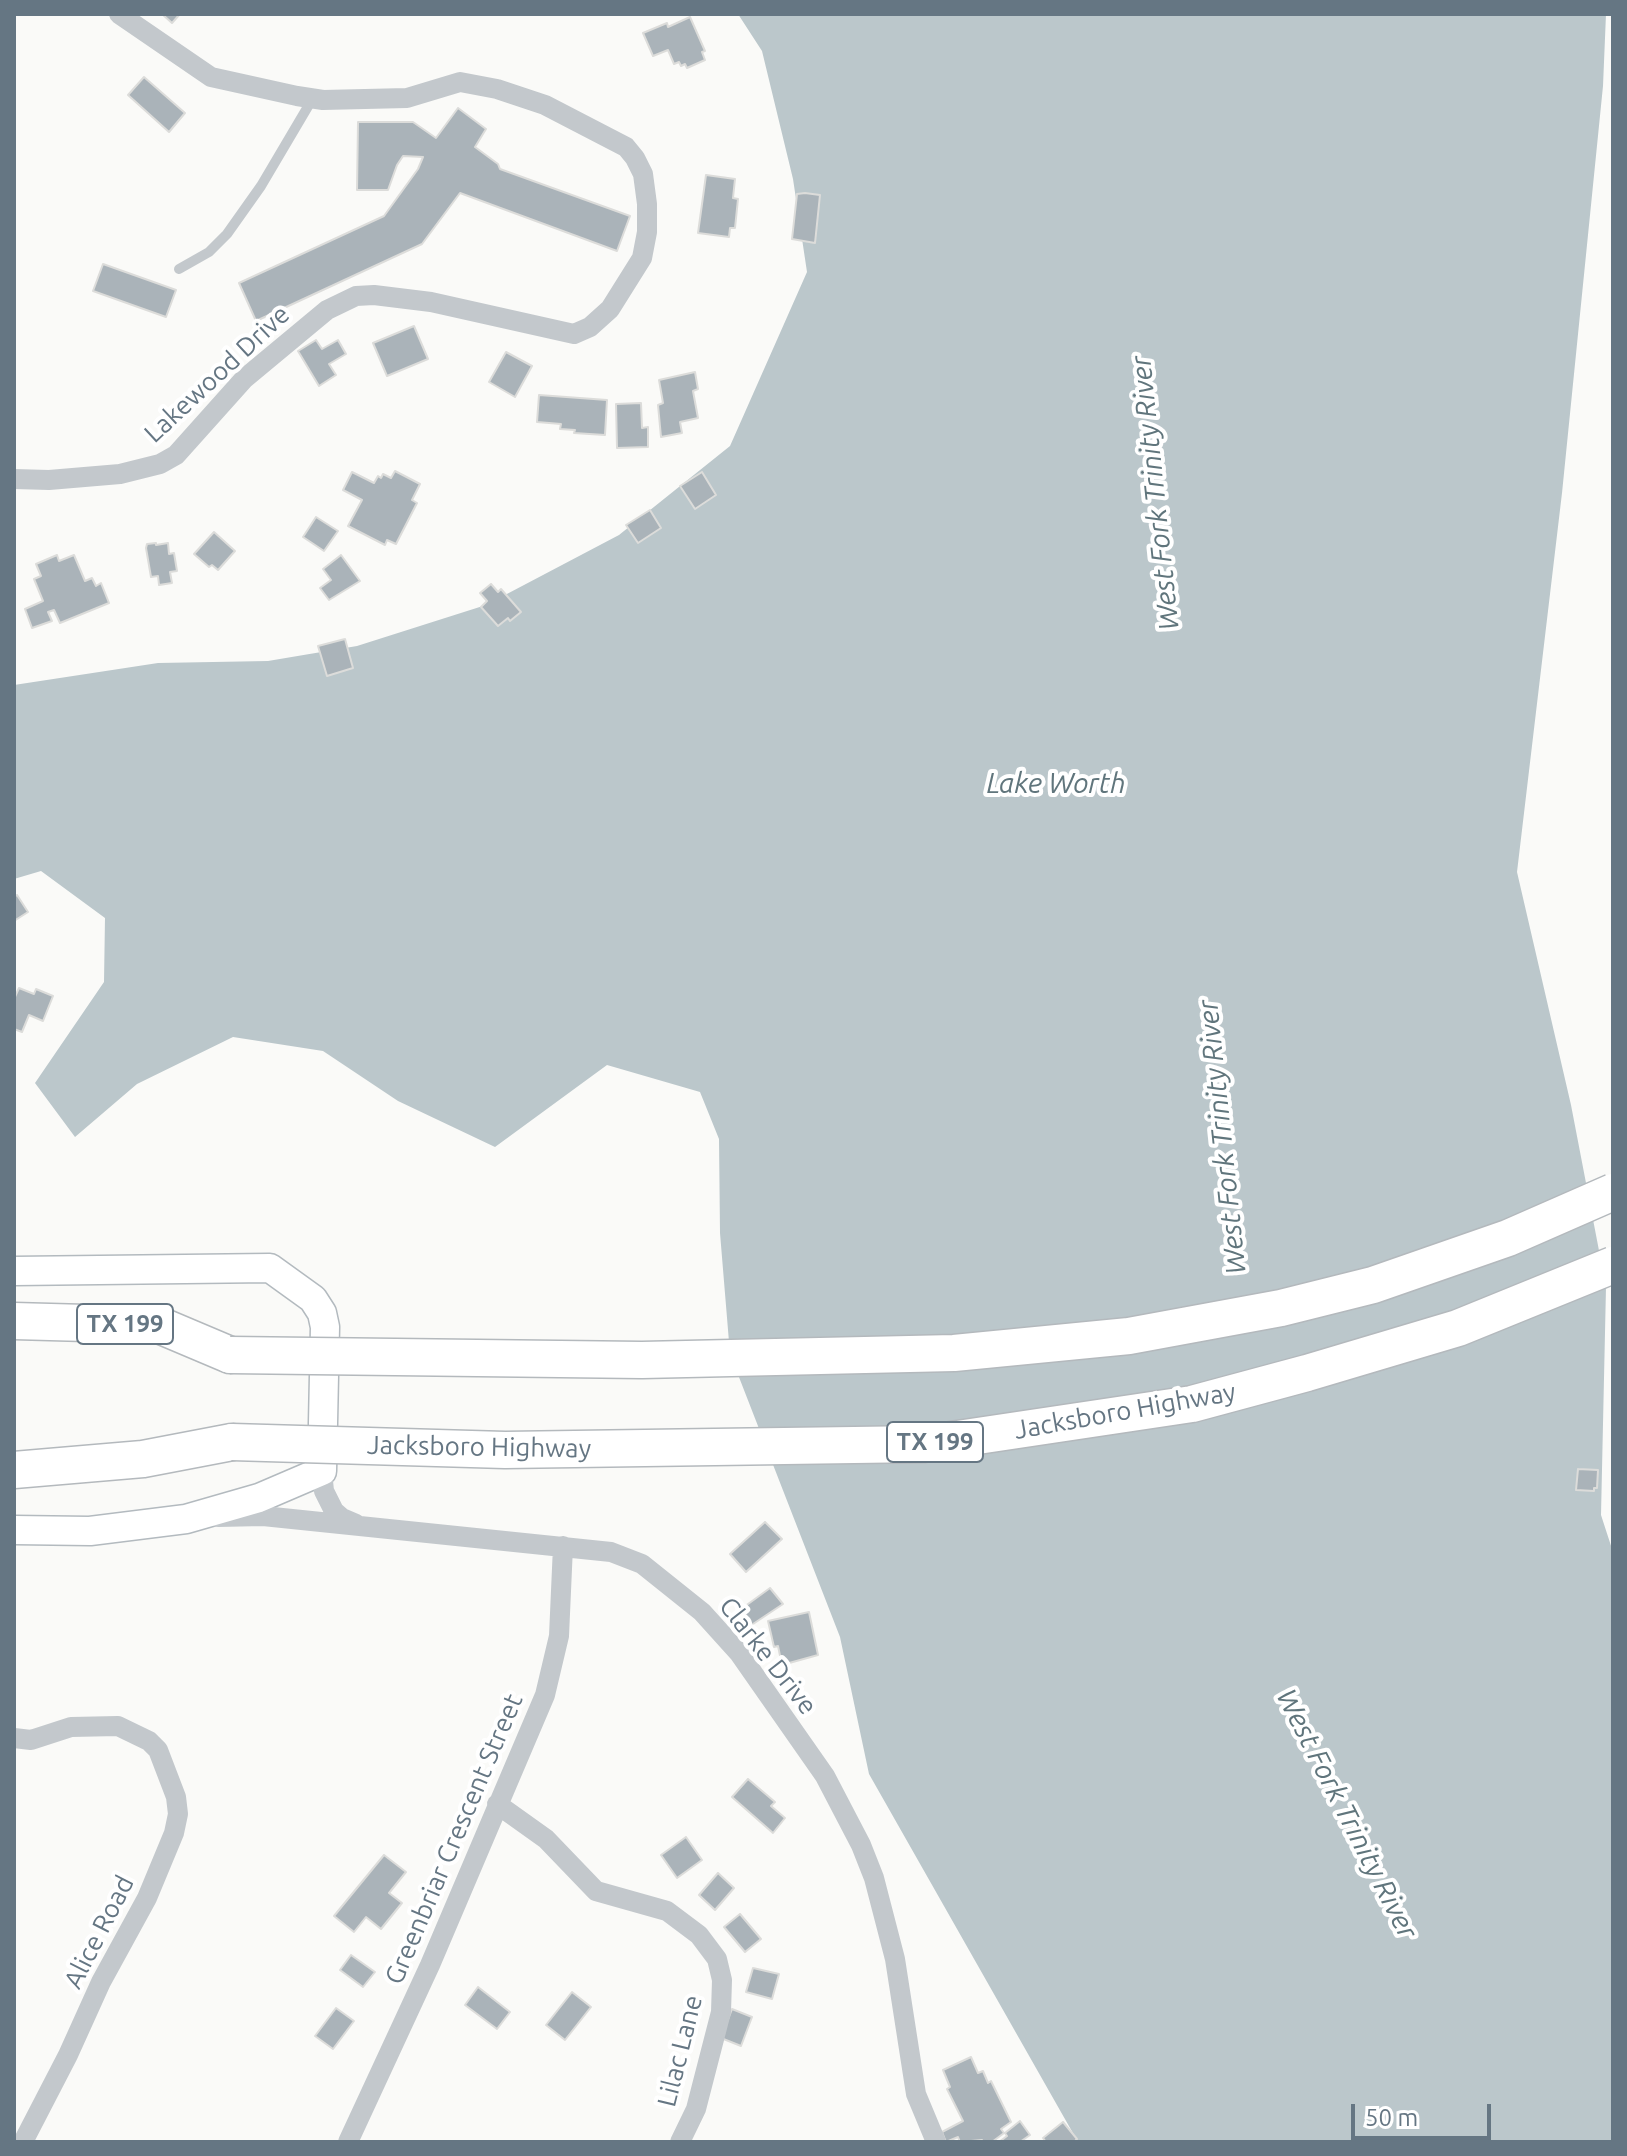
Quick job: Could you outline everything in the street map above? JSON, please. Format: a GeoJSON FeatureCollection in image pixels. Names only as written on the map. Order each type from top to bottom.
{"type":"FeatureCollection","features":[{"type":"Feature","properties":{"kind":"highway","name":"TX 199"},"geometry":{"type":"LineString","coordinates":[[14,1321],[159,1325],[230,1355],[642,1360],[954,1353],[1129,1336],[1281,1308],[1373,1285],[1508,1238],[1613,1192]]}},
{"type":"Feature","properties":{"kind":"highway","name":"Jacksboro Highway"},"geometry":{"type":"LineString","coordinates":[[14,1470],[143,1459],[232,1442],[505,1450],[924,1444],[1192,1404],[1458,1328],[1613,1265]]}},
{"type":"Feature","properties":{"kind":"main road","name":"TX 199"},"geometry":{"type":"LineString","coordinates":[[14,1271],[270,1268],[313,1299],[322,1313],[325,1327],[322,1471]]}},
{"type":"Feature","properties":{"kind":"main road"},"geometry":{"type":"LineString","coordinates":[[14,1530],[90,1531],[186,1519],[259,1498],[322,1471]]}},
{"type":"Feature","properties":{"kind":"street"},"geometry":{"type":"LineString","coordinates":[[119,14],[211,77],[313,98]]}},
{"type":"Feature","properties":{"kind":"street","name":"Lakewood Drive"},"geometry":{"type":"LineString","coordinates":[[14,479],[49,480],[120,474],[160,464],[176,455],[244,379],[327,310],[356,296],[374,295],[431,302],[566,334],[590,327],[610,309],[642,258],[647,232],[647,204],[643,174],[635,158],[626,147],[545,105],[497,89],[460,82],[407,98],[313,98]]}},
{"type":"Feature","properties":{"kind":"street"},"geometry":{"type":"LineString","coordinates":[[322,1471],[324,1491],[334,1511],[351,1522],[368,1527]]}},
{"type":"Feature","properties":{"kind":"street","name":"Clarke Drive"},"geometry":{"type":"LineString","coordinates":[[186,1519],[263,1516],[563,1546],[628,1557],[658,1575],[702,1612],[739,1653],[825,1776],[861,1845],[874,1878],[895,1959],[916,2094],[936,2142]]}},
{"type":"Feature","properties":{"kind":"street","name":"Greenbriar Crescent Street"},"geometry":{"type":"LineString","coordinates":[[348,2142],[430,1965],[545,1695],[554,1667],[561,1617],[563,1546]]}},
{"type":"Feature","properties":{"kind":"street","name":"Alice Road"},"geometry":{"type":"LineString","coordinates":[[14,1738],[31,1740],[71,1727],[118,1726],[149,1741],[158,1750],[176,1797],[178,1814],[174,1833],[147,1898],[101,1982],[23,2142]]}},
{"type":"Feature","properties":{"kind":"street","name":"Lilac Lane"},"geometry":{"type":"LineString","coordinates":[[497,1804],[546,1839],[596,1891],[611,1898],[667,1911],[699,1935],[717,1959],[722,1980],[721,2012],[696,2109],[680,2142]]}},
{"type":"Feature","properties":{"kind":"lane"},"geometry":{"type":"LineString","coordinates":[[179,269],[209,252],[227,234],[261,186],[313,98]]}},
{"type":"Feature","properties":{"kind":"water","name":"Lake Worth"},"geometry":{"type":"Polygon","coordinates":[[[738,14],[1606,14],[1603,86],[1562,493],[1517,872],[1571,1105],[1606,1287],[1601,1515],[1613,1552],[1613,2142],[1078,2142],[869,1774],[840,1637],[730,1354],[720,1233],[719,1139],[700,1092],[607,1065],[495,1147],[398,1101],[323,1051],[233,1037],[137,1084],[75,1137],[35,1083],[104,982],[105,918],[41,871],[14,879],[14,685],[158,663],[268,661],[357,646],[486,605],[619,535],[730,446],[807,272],[793,179],[762,51],[738,14]]]}},
{"type":"Feature","properties":{"kind":"building"},"geometry":{"type":"Polygon","coordinates":[[[162,14],[180,14],[172,23],[162,14]]]}},
{"type":"Feature","properties":{"kind":"building"},"geometry":{"type":"Polygon","coordinates":[[[690,17],[705,51],[702,52],[705,60],[687,68],[679,62],[674,64],[668,50],[653,56],[643,33],[690,17]]]}},
{"type":"Feature","properties":{"kind":"building"},"geometry":{"type":"Polygon","coordinates":[[[144,77],[185,113],[169,132],[128,95],[144,77]]]}},
{"type":"Feature","properties":{"kind":"building"},"geometry":{"type":"Polygon","coordinates":[[[458,108],[486,129],[475,147],[498,164],[500,169],[630,216],[617,251],[460,193],[422,244],[256,321],[239,283],[384,216],[418,169],[423,157],[403,156],[388,190],[357,190],[358,122],[413,122],[436,138],[458,108]]]}},
{"type":"Feature","properties":{"kind":"building"},"geometry":{"type":"Polygon","coordinates":[[[706,175],[735,179],[733,198],[738,199],[735,228],[730,228],[729,237],[698,233],[706,175]]]}},
{"type":"Feature","properties":{"kind":"building"},"geometry":{"type":"Polygon","coordinates":[[[797,194],[820,195],[815,243],[792,239],[797,194]]]}},
{"type":"Feature","properties":{"kind":"building"},"geometry":{"type":"Polygon","coordinates":[[[103,264],[176,290],[166,317],[93,291],[103,264]]]}},
{"type":"Feature","properties":{"kind":"building"},"geometry":{"type":"Polygon","coordinates":[[[414,326],[428,359],[387,376],[373,343],[414,326]]]}},
{"type":"Feature","properties":{"kind":"building"},"geometry":{"type":"Polygon","coordinates":[[[316,340],[322,349],[338,340],[346,354],[329,364],[336,375],[319,386],[298,351],[316,340]]]}},
{"type":"Feature","properties":{"kind":"building"},"geometry":{"type":"Polygon","coordinates":[[[506,352],[532,366],[515,397],[489,382],[506,352]]]}},
{"type":"Feature","properties":{"kind":"building"},"geometry":{"type":"Polygon","coordinates":[[[695,372],[698,389],[693,391],[698,418],[680,422],[682,433],[661,437],[658,405],[663,403],[659,380],[695,372]]]}},
{"type":"Feature","properties":{"kind":"building"},"geometry":{"type":"Polygon","coordinates":[[[539,395],[607,400],[605,435],[574,433],[575,430],[560,429],[561,424],[537,422],[539,395]]]}},
{"type":"Feature","properties":{"kind":"building"},"geometry":{"type":"Polygon","coordinates":[[[641,403],[642,428],[648,427],[648,447],[617,448],[616,404],[641,403]]]}},
{"type":"Feature","properties":{"kind":"building"},"geometry":{"type":"Polygon","coordinates":[[[395,471],[420,484],[412,500],[417,503],[396,544],[387,540],[385,545],[348,526],[362,500],[343,490],[352,472],[374,483],[383,474],[391,478],[395,471]]]}},
{"type":"Feature","properties":{"kind":"building"},"geometry":{"type":"Polygon","coordinates":[[[702,472],[716,495],[695,509],[680,486],[702,472]]]}},
{"type":"Feature","properties":{"kind":"building"},"geometry":{"type":"Polygon","coordinates":[[[650,510],[661,528],[638,543],[626,525],[650,510]]]}},
{"type":"Feature","properties":{"kind":"building"},"geometry":{"type":"Polygon","coordinates":[[[316,517],[338,531],[324,551],[303,537],[316,517]]]}},
{"type":"Feature","properties":{"kind":"building"},"geometry":{"type":"Polygon","coordinates":[[[214,532],[235,551],[218,570],[212,565],[209,567],[194,554],[214,532]]]}},
{"type":"Feature","properties":{"kind":"building"},"geometry":{"type":"Polygon","coordinates":[[[168,543],[169,554],[174,553],[177,571],[170,572],[172,583],[159,585],[158,576],[151,577],[146,548],[147,544],[168,543]]]}},
{"type":"Feature","properties":{"kind":"building"},"geometry":{"type":"Polygon","coordinates":[[[57,555],[59,561],[74,555],[85,581],[92,578],[96,586],[101,583],[109,603],[60,623],[54,610],[48,612],[52,621],[32,628],[25,609],[43,601],[34,579],[41,576],[36,564],[57,555]]]}},
{"type":"Feature","properties":{"kind":"building"},"geometry":{"type":"Polygon","coordinates":[[[341,555],[360,581],[329,600],[320,588],[331,580],[323,569],[341,555]]]}},
{"type":"Feature","properties":{"kind":"building"},"geometry":{"type":"Polygon","coordinates":[[[491,584],[498,592],[501,589],[521,612],[498,626],[481,607],[487,601],[480,593],[491,584]]]}},
{"type":"Feature","properties":{"kind":"building"},"geometry":{"type":"Polygon","coordinates":[[[345,639],[353,668],[327,676],[318,646],[345,639]]]}},
{"type":"Feature","properties":{"kind":"building"},"geometry":{"type":"Polygon","coordinates":[[[17,895],[28,912],[14,921],[14,897],[17,895]]]}},
{"type":"Feature","properties":{"kind":"building"},"geometry":{"type":"Polygon","coordinates":[[[19,988],[34,994],[36,989],[53,996],[43,1021],[29,1015],[22,1032],[14,1029],[14,999],[19,988]]]}},
{"type":"Feature","properties":{"kind":"building"},"geometry":{"type":"Polygon","coordinates":[[[1578,1469],[1598,1470],[1594,1491],[1576,1490],[1578,1469]]]}},
{"type":"Feature","properties":{"kind":"building"},"geometry":{"type":"Polygon","coordinates":[[[765,1522],[782,1539],[746,1572],[730,1554],[765,1522]]]}},
{"type":"Feature","properties":{"kind":"building"},"geometry":{"type":"Polygon","coordinates":[[[770,1588],[783,1604],[744,1630],[733,1615],[770,1588]]]}},
{"type":"Feature","properties":{"kind":"building"},"geometry":{"type":"Polygon","coordinates":[[[809,1612],[818,1655],[782,1665],[768,1621],[809,1612]]]}},
{"type":"Feature","properties":{"kind":"building"},"geometry":{"type":"Polygon","coordinates":[[[748,1779],[775,1802],[771,1806],[785,1818],[773,1833],[732,1797],[748,1779]]]}},
{"type":"Feature","properties":{"kind":"building"},"geometry":{"type":"Polygon","coordinates":[[[686,1837],[702,1860],[677,1878],[661,1855],[686,1837]]]}},
{"type":"Feature","properties":{"kind":"building"},"geometry":{"type":"Polygon","coordinates":[[[384,1855],[406,1872],[389,1893],[402,1903],[381,1929],[366,1917],[354,1932],[334,1916],[384,1855]]]}},
{"type":"Feature","properties":{"kind":"building"},"geometry":{"type":"Polygon","coordinates":[[[718,1873],[734,1888],[715,1910],[699,1895],[718,1873]]]}},
{"type":"Feature","properties":{"kind":"building"},"geometry":{"type":"Polygon","coordinates":[[[740,1914],[761,1939],[745,1952],[724,1927],[740,1914]]]}},
{"type":"Feature","properties":{"kind":"building"},"geometry":{"type":"Polygon","coordinates":[[[351,1955],[375,1972],[363,1987],[340,1970],[351,1955]]]}},
{"type":"Feature","properties":{"kind":"building"},"geometry":{"type":"Polygon","coordinates":[[[753,1968],[779,1974],[772,1999],[746,1992],[753,1968]]]}},
{"type":"Feature","properties":{"kind":"building"},"geometry":{"type":"Polygon","coordinates":[[[478,1987],[510,2012],[497,2029],[465,2005],[478,1987]]]}},
{"type":"Feature","properties":{"kind":"building"},"geometry":{"type":"Polygon","coordinates":[[[572,1992],[591,2007],[565,2040],[546,2025],[572,1992]]]}},
{"type":"Feature","properties":{"kind":"building"},"geometry":{"type":"Polygon","coordinates":[[[336,2008],[354,2021],[333,2049],[315,2036],[336,2008]]]}},
{"type":"Feature","properties":{"kind":"building"},"geometry":{"type":"Polygon","coordinates":[[[732,2009],[752,2017],[741,2046],[721,2038],[732,2009]]]}},
{"type":"Feature","properties":{"kind":"building"},"geometry":{"type":"Polygon","coordinates":[[[971,2057],[978,2073],[983,2071],[988,2083],[991,2081],[1011,2122],[1001,2129],[1004,2133],[992,2142],[960,2142],[958,2137],[946,2142],[942,2132],[963,2121],[947,2089],[950,2087],[943,2070],[971,2057]]]}},
{"type":"Feature","properties":{"kind":"building"},"geometry":{"type":"Polygon","coordinates":[[[1020,2121],[1030,2135],[1020,2142],[999,2142],[1007,2136],[1005,2133],[1020,2121]]]}},
{"type":"Feature","properties":{"kind":"building"},"geometry":{"type":"Polygon","coordinates":[[[1063,2122],[1077,2139],[1074,2142],[1046,2142],[1043,2138],[1063,2122]]]}},
{"type":"Feature","properties":{"kind":"water label","name":"West Fork Trinity River"},"geometry":{"type":"Point","coordinates":[1155,493]}},
{"type":"Feature","properties":{"kind":"water label","name":"West Fork Trinity River"},"geometry":{"type":"Point","coordinates":[1222,1137]}},
{"type":"Feature","properties":{"kind":"water label","name":"West Fork Trinity River"},"geometry":{"type":"Point","coordinates":[1347,1814]}}]}
